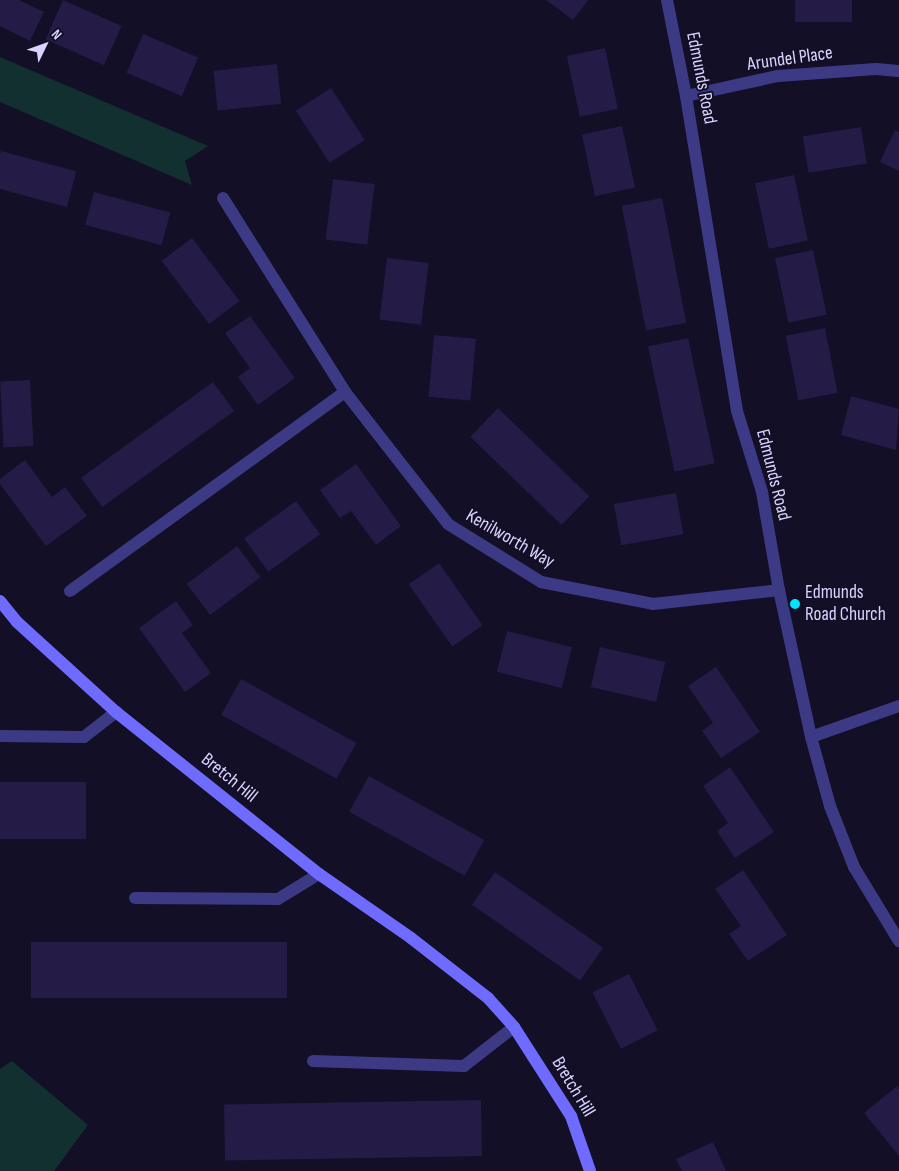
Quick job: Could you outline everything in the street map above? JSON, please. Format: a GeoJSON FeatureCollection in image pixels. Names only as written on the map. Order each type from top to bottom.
{"type":"FeatureCollection","features":[{"type":"Feature","properties":{"kind":"street","name":"Edmunds Road"},"geometry":{"type":"LineString","coordinates":[[667,0],[686,96],[737,411],[762,492],[779,590],[811,737],[830,806],[854,868],[899,941]]}},
{"type":"Feature","properties":{"kind":"street","name":"Arundel Place"},"geometry":{"type":"LineString","coordinates":[[686,96],[778,76],[876,68],[899,71]]}},
{"type":"Feature","properties":{"kind":"street","name":"Kenilworth Way"},"geometry":{"type":"LineString","coordinates":[[224,198],[345,392],[448,524],[541,582],[653,604],[779,590]]}},
{"type":"Feature","properties":{"kind":"street"},"geometry":{"type":"LineString","coordinates":[[70,592],[345,392]]}},
{"type":"Feature","properties":{"kind":"street","name":"Bretch Hill"},"geometry":{"type":"LineString","coordinates":[[0,601],[17,622],[116,712],[319,874],[411,938],[488,998],[514,1027],[577,1127],[590,1171]]}},
{"type":"Feature","properties":{"kind":"street"},"geometry":{"type":"LineString","coordinates":[[811,737],[899,706]]}},
{"type":"Feature","properties":{"kind":"street"},"geometry":{"type":"LineString","coordinates":[[0,736],[84,737],[116,712]]}},
{"type":"Feature","properties":{"kind":"street"},"geometry":{"type":"LineString","coordinates":[[135,898],[278,899],[319,874]]}},
{"type":"Feature","properties":{"kind":"street"},"geometry":{"type":"LineString","coordinates":[[312,1061],[464,1066],[514,1027]]}},
{"type":"Feature","properties":{"kind":"green space"},"geometry":{"type":"Polygon","coordinates":[[[0,57],[208,146],[185,161],[192,185],[0,102],[0,57]]]}},
{"type":"Feature","properties":{"kind":"green space"},"geometry":{"type":"Polygon","coordinates":[[[12,1061],[88,1125],[54,1171],[0,1171],[0,1069],[12,1061]]]}},
{"type":"Feature","properties":{"kind":"building"},"geometry":{"type":"Polygon","coordinates":[[[0,0],[19,0],[44,12],[30,41],[0,26],[0,0]]]}},
{"type":"Feature","properties":{"kind":"building"},"geometry":{"type":"Polygon","coordinates":[[[63,0],[121,26],[104,65],[46,39],[63,0]]]}},
{"type":"Feature","properties":{"kind":"building"},"geometry":{"type":"Polygon","coordinates":[[[546,0],[588,0],[573,20],[546,0]]]}},
{"type":"Feature","properties":{"kind":"building"},"geometry":{"type":"Polygon","coordinates":[[[795,0],[852,0],[852,22],[795,22],[795,0]]]}},
{"type":"Feature","properties":{"kind":"building"},"geometry":{"type":"Polygon","coordinates":[[[143,34],[198,57],[182,96],[127,73],[143,34]]]}},
{"type":"Feature","properties":{"kind":"building"},"geometry":{"type":"Polygon","coordinates":[[[605,48],[618,109],[580,117],[567,56],[605,48]]]}},
{"type":"Feature","properties":{"kind":"building"},"geometry":{"type":"Polygon","coordinates":[[[277,64],[281,104],[218,110],[213,71],[277,64]]]}},
{"type":"Feature","properties":{"kind":"building"},"geometry":{"type":"Polygon","coordinates":[[[331,88],[365,140],[330,163],[296,111],[331,88]]]}},
{"type":"Feature","properties":{"kind":"building"},"geometry":{"type":"Polygon","coordinates":[[[622,126],[635,188],[595,196],[582,135],[622,126]]]}},
{"type":"Feature","properties":{"kind":"building"},"geometry":{"type":"Polygon","coordinates":[[[861,127],[867,164],[809,173],[803,136],[861,127]]]}},
{"type":"Feature","properties":{"kind":"building"},"geometry":{"type":"Polygon","coordinates":[[[895,130],[899,132],[899,171],[880,162],[895,130]]]}},
{"type":"Feature","properties":{"kind":"building"},"geometry":{"type":"Polygon","coordinates":[[[1,151],[76,171],[67,207],[0,189],[1,151]]]}},
{"type":"Feature","properties":{"kind":"building"},"geometry":{"type":"Polygon","coordinates":[[[794,175],[808,241],[769,249],[755,183],[794,175]]]}},
{"type":"Feature","properties":{"kind":"building"},"geometry":{"type":"Polygon","coordinates":[[[333,179],[375,184],[367,245],[326,240],[333,179]]]}},
{"type":"Feature","properties":{"kind":"building"},"geometry":{"type":"Polygon","coordinates":[[[94,192],[170,212],[162,245],[85,225],[94,192]]]}},
{"type":"Feature","properties":{"kind":"building"},"geometry":{"type":"Polygon","coordinates":[[[662,198],[686,323],[646,330],[622,206],[662,198]]]}},
{"type":"Feature","properties":{"kind":"building"},"geometry":{"type":"Polygon","coordinates":[[[192,238],[240,301],[209,324],[162,261],[192,238]]]}},
{"type":"Feature","properties":{"kind":"building"},"geometry":{"type":"Polygon","coordinates":[[[813,250],[827,315],[789,323],[775,258],[813,250]]]}},
{"type":"Feature","properties":{"kind":"building"},"geometry":{"type":"Polygon","coordinates":[[[387,258],[429,263],[421,325],[379,320],[387,258]]]}},
{"type":"Feature","properties":{"kind":"building"},"geometry":{"type":"Polygon","coordinates":[[[250,316],[295,378],[258,405],[238,377],[250,368],[225,333],[250,316]]]}},
{"type":"Feature","properties":{"kind":"building"},"geometry":{"type":"Polygon","coordinates":[[[825,328],[838,393],[798,400],[786,336],[825,328]]]}},
{"type":"Feature","properties":{"kind":"building"},"geometry":{"type":"Polygon","coordinates":[[[434,335],[476,339],[470,400],[429,397],[434,335]]]}},
{"type":"Feature","properties":{"kind":"building"},"geometry":{"type":"Polygon","coordinates":[[[688,338],[715,463],[675,472],[648,347],[688,338]]]}},
{"type":"Feature","properties":{"kind":"building"},"geometry":{"type":"Polygon","coordinates":[[[30,380],[33,446],[3,447],[0,382],[30,380]]]}},
{"type":"Feature","properties":{"kind":"building"},"geometry":{"type":"Polygon","coordinates":[[[213,382],[234,411],[102,507],[81,478],[213,382]]]}},
{"type":"Feature","properties":{"kind":"building"},"geometry":{"type":"Polygon","coordinates":[[[851,396],[899,409],[896,450],[841,435],[851,396]]]}},
{"type":"Feature","properties":{"kind":"building"},"geometry":{"type":"Polygon","coordinates":[[[498,408],[589,496],[562,525],[470,437],[498,408]]]}},
{"type":"Feature","properties":{"kind":"building"},"geometry":{"type":"Polygon","coordinates":[[[25,460],[52,497],[65,487],[87,516],[46,546],[0,484],[0,479],[25,460]]]}},
{"type":"Feature","properties":{"kind":"building"},"geometry":{"type":"Polygon","coordinates":[[[356,464],[401,526],[376,545],[351,511],[340,518],[320,490],[356,464]]]}},
{"type":"Feature","properties":{"kind":"building"},"geometry":{"type":"Polygon","coordinates":[[[676,493],[683,534],[621,545],[614,504],[676,493]]]}},
{"type":"Feature","properties":{"kind":"building"},"geometry":{"type":"Polygon","coordinates":[[[296,501],[320,534],[268,572],[244,539],[296,501]]]}},
{"type":"Feature","properties":{"kind":"building"},"geometry":{"type":"Polygon","coordinates":[[[237,546],[260,577],[210,615],[187,584],[237,546]]]}},
{"type":"Feature","properties":{"kind":"building"},"geometry":{"type":"Polygon","coordinates":[[[439,563],[483,625],[452,646],[409,584],[439,563]]]}},
{"type":"Feature","properties":{"kind":"building"},"geometry":{"type":"Polygon","coordinates":[[[176,601],[193,625],[182,633],[211,673],[185,692],[139,628],[176,601]]]}},
{"type":"Feature","properties":{"kind":"building"},"geometry":{"type":"Polygon","coordinates":[[[507,631],[572,647],[562,688],[497,672],[507,631]]]}},
{"type":"Feature","properties":{"kind":"building"},"geometry":{"type":"Polygon","coordinates":[[[600,647],[665,662],[656,702],[591,687],[600,647]]]}},
{"type":"Feature","properties":{"kind":"building"},"geometry":{"type":"Polygon","coordinates":[[[716,667],[760,732],[721,758],[702,731],[713,723],[688,686],[716,667]]]}},
{"type":"Feature","properties":{"kind":"building"},"geometry":{"type":"Polygon","coordinates":[[[241,679],[356,743],[337,779],[221,715],[241,679]]]}},
{"type":"Feature","properties":{"kind":"building"},"geometry":{"type":"Polygon","coordinates":[[[730,767],[774,832],[735,858],[717,831],[728,823],[703,786],[730,767]]]}},
{"type":"Feature","properties":{"kind":"building"},"geometry":{"type":"Polygon","coordinates":[[[369,776],[484,840],[465,876],[349,812],[369,776]]]}},
{"type":"Feature","properties":{"kind":"building"},"geometry":{"type":"Polygon","coordinates":[[[0,782],[86,782],[86,839],[0,839],[0,782]]]}},
{"type":"Feature","properties":{"kind":"building"},"geometry":{"type":"Polygon","coordinates":[[[743,870],[787,935],[748,961],[729,934],[741,926],[715,889],[743,870]]]}},
{"type":"Feature","properties":{"kind":"building"},"geometry":{"type":"Polygon","coordinates":[[[495,872],[603,948],[580,980],[472,905],[495,872]]]}},
{"type":"Feature","properties":{"kind":"building"},"geometry":{"type":"Polygon","coordinates":[[[31,942],[287,942],[287,998],[31,998],[31,942]]]}},
{"type":"Feature","properties":{"kind":"building"},"geometry":{"type":"Polygon","coordinates":[[[629,974],[658,1030],[621,1049],[592,993],[629,974]]]}},
{"type":"Feature","properties":{"kind":"building"},"geometry":{"type":"Polygon","coordinates":[[[897,1086],[899,1089],[899,1156],[864,1113],[897,1086]]]}},
{"type":"Feature","properties":{"kind":"building"},"geometry":{"type":"Polygon","coordinates":[[[481,1100],[482,1156],[225,1160],[224,1104],[481,1100]]]}},
{"type":"Feature","properties":{"kind":"building"},"geometry":{"type":"Polygon","coordinates":[[[713,1142],[726,1171],[682,1171],[676,1159],[713,1142]]]}},
{"type":"Feature","properties":{"kind":"place","name":"Edmunds Road Church"},"geometry":{"type":"Point","coordinates":[795,604]}}]}
